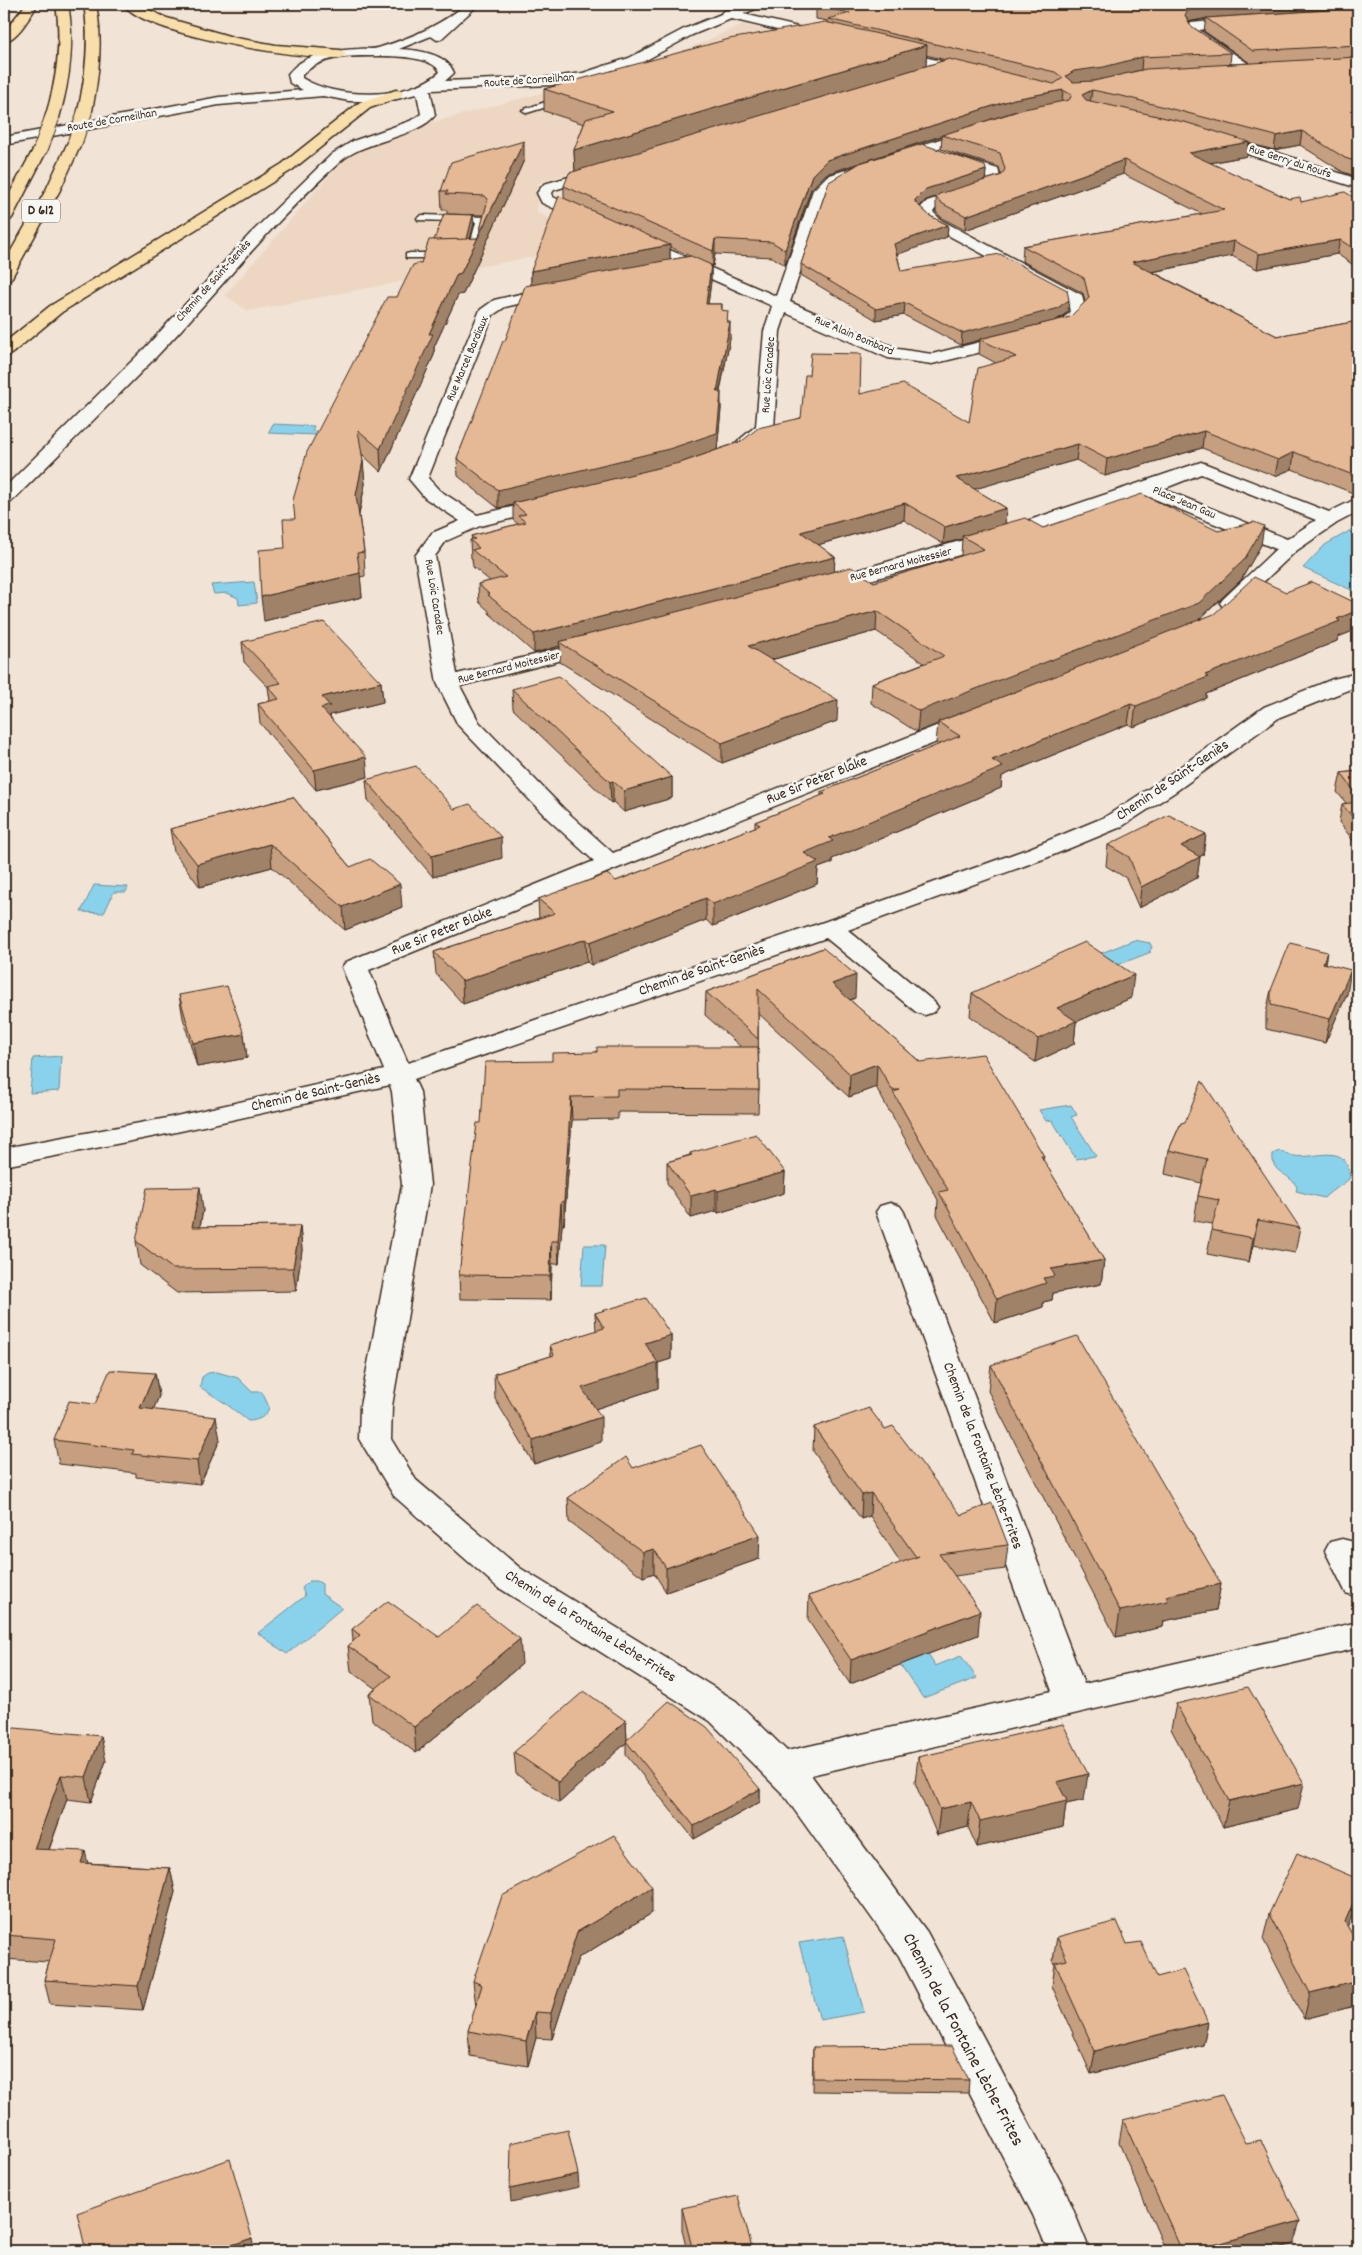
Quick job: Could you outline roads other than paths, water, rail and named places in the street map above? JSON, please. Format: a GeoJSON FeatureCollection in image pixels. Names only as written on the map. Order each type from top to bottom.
{"type":"FeatureCollection","features":[{"type":"Feature","properties":{"kind":"highway"},"geometry":{"type":"LineString","coordinates":[[4,38],[15,28],[32,4]]}},
{"type":"Feature","properties":{"kind":"highway","name":"D 612"},"geometry":{"type":"LineString","coordinates":[[4,218],[41,148],[63,80],[66,26],[62,4]]}},
{"type":"Feature","properties":{"kind":"highway","name":"D 612"},"geometry":{"type":"LineString","coordinates":[[4,277],[53,190],[75,142],[92,84],[94,59],[93,23],[90,4]]}},
{"type":"Feature","properties":{"kind":"highway"},"geometry":{"type":"LineString","coordinates":[[129,4],[145,14],[164,22],[239,44],[266,49],[340,54]]}},
{"type":"Feature","properties":{"kind":"highway"},"geometry":{"type":"LineString","coordinates":[[4,351],[56,309],[287,167],[365,105],[396,94]]}},
{"type":"Feature","properties":{"kind":"street"},"geometry":{"type":"LineString","coordinates":[[429,58],[435,38],[450,22],[473,4]]}},
{"type":"Feature","properties":{"kind":"street","name":"Route de Corneilhan"},"geometry":{"type":"LineString","coordinates":[[4,141],[219,101],[324,93],[358,96],[396,94],[428,87],[552,81],[585,77],[634,61],[650,51],[727,14],[756,4]]}},
{"type":"Feature","properties":{"kind":"street"},"geometry":{"type":"LineString","coordinates":[[727,14],[831,39]]}},
{"type":"Feature","properties":{"kind":"street"},"geometry":{"type":"LineString","coordinates":[[1229,73],[1254,71],[1195,34],[1191,27],[1254,21]]}},
{"type":"Feature","properties":{"kind":"street"},"geometry":{"type":"LineString","coordinates":[[373,52],[414,40],[450,22]]}},
{"type":"Feature","properties":{"kind":"street","name":"Route de Corneilhan"},"geometry":{"type":"LineString","coordinates":[[457,70],[497,72],[568,69],[601,64],[650,51]]}},
{"type":"Feature","properties":{"kind":"street"},"geometry":{"type":"LineString","coordinates":[[881,51],[983,75]]}},
{"type":"Feature","properties":{"kind":"street","name":"Route de Corneilhan"},"geometry":{"type":"LineString","coordinates":[[219,101],[295,74],[299,68],[309,63],[340,54],[373,52]]}},
{"type":"Feature","properties":{"kind":"street"},"geometry":{"type":"LineString","coordinates":[[373,52],[394,52],[429,58],[457,70]]}},
{"type":"Feature","properties":{"kind":"street"},"geometry":{"type":"LineString","coordinates":[[920,75],[948,66]]}},
{"type":"Feature","properties":{"kind":"street"},"geometry":{"type":"LineString","coordinates":[[428,87],[442,80],[447,73],[457,70]]}},
{"type":"Feature","properties":{"kind":"street"},"geometry":{"type":"LineString","coordinates":[[295,74],[295,80],[300,85],[324,93]]}},
{"type":"Feature","properties":{"kind":"street","name":"Chemin de Saint-Geniès"},"geometry":{"type":"LineString","coordinates":[[4,498],[150,354],[255,237],[338,157],[349,148],[415,124],[428,115],[428,87]]}},
{"type":"Feature","properties":{"kind":"street","name":"Rue Loïc Caradec"},"geometry":{"type":"LineString","coordinates":[[718,458],[735,452],[765,428],[772,330],[820,190],[832,180],[849,172],[984,129]]}},
{"type":"Feature","properties":{"kind":"street","name":"Rue Gerry du Roufs"},"geometry":{"type":"LineString","coordinates":[[1197,134],[1358,184]]}},
{"type":"Feature","properties":{"kind":"street","name":"Rue Alain Bombard"},"geometry":{"type":"LineString","coordinates":[[780,304],[894,354],[932,359],[1062,327],[1078,314],[1076,298],[936,224],[924,212],[932,204],[995,184],[993,172],[922,149]]}},
{"type":"Feature","properties":{"kind":"street"},"geometry":{"type":"LineString","coordinates":[[606,227],[547,200],[544,193],[549,187],[616,167]]}},
{"type":"Feature","properties":{"kind":"street"},"geometry":{"type":"LineString","coordinates":[[1340,178],[1358,173]]}},
{"type":"Feature","properties":{"kind":"street"},"geometry":{"type":"LineString","coordinates":[[623,235],[780,304]]}},
{"type":"Feature","properties":{"kind":"street"},"geometry":{"type":"LineString","coordinates":[[664,270],[692,265]]}},
{"type":"Feature","properties":{"kind":"street","name":"Rue Marcel Bardiaux"},"geometry":{"type":"LineString","coordinates":[[474,522],[432,494],[418,479],[486,314],[500,303],[576,287]]}},
{"type":"Feature","properties":{"kind":"street","name":"Place Jean Gau"},"geometry":{"type":"LineString","coordinates":[[1147,489],[1201,468],[1330,519]]}},
{"type":"Feature","properties":{"kind":"street","name":"Place Jean Gau"},"geometry":{"type":"LineString","coordinates":[[1147,489],[1289,547]]}},
{"type":"Feature","properties":{"kind":"street","name":"Rue Bernard Moitessier"},"geometry":{"type":"LineString","coordinates":[[811,589],[944,554],[1147,489]]}},
{"type":"Feature","properties":{"kind":"street","name":"Rue Loïc Caradec"},"geometry":{"type":"LineString","coordinates":[[571,499],[474,522],[439,537],[425,556],[448,683],[469,725],[556,814],[610,863]]}},
{"type":"Feature","properties":{"kind":"street"},"geometry":{"type":"LineString","coordinates":[[1218,614],[1289,547],[1330,519],[1358,504]]}},
{"type":"Feature","properties":{"kind":"street","name":"Rue Bernard Moitessier"},"geometry":{"type":"LineString","coordinates":[[448,683],[613,642]]}},
{"type":"Feature","properties":{"kind":"street","name":"Chemin de Saint-Geniès"},"geometry":{"type":"LineString","coordinates":[[4,1157],[167,1126],[400,1075],[830,928],[1038,853],[1112,822],[1167,787],[1272,712],[1341,684],[1358,680]]}},
{"type":"Feature","properties":{"kind":"street","name":"Rue Sir Peter Blake"},"geometry":{"type":"LineString","coordinates":[[400,1075],[355,967],[990,712]]}},
{"type":"Feature","properties":{"kind":"street"},"geometry":{"type":"LineString","coordinates":[[830,928],[926,1007]]}},
{"type":"Feature","properties":{"kind":"street","name":"Chemin de la Fontaine Lèche-Frites"},"geometry":{"type":"LineString","coordinates":[[400,1075],[406,1092],[416,1185],[376,1406],[376,1439],[405,1488],[508,1577],[723,1711],[796,1782],[914,1944],[1051,2206],[1069,2251]]}},
{"type":"Feature","properties":{"kind":"street","name":"Chemin de la Fontaine Lèche-Frites"},"geometry":{"type":"LineString","coordinates":[[890,1212],[1073,1700]]}},
{"type":"Feature","properties":{"kind":"street"},"geometry":{"type":"LineString","coordinates":[[1342,1551],[1358,1584]]}},
{"type":"Feature","properties":{"kind":"street"},"geometry":{"type":"LineString","coordinates":[[782,1767],[1358,1635]]}},
{"type":"Feature","properties":{"kind":"lane"},"geometry":{"type":"LineString","coordinates":[[804,42],[831,39]]}},
{"type":"Feature","properties":{"kind":"lane"},"geometry":{"type":"LineString","coordinates":[[527,110],[583,93]]}},
{"type":"Feature","properties":{"kind":"lane"},"geometry":{"type":"LineString","coordinates":[[410,256],[474,256],[482,218],[422,218]]}},
{"type":"Feature","properties":{"kind":"water"},"geometry":{"type":"Polygon","coordinates":[[[273,424],[314,426],[312,431],[318,431],[317,435],[268,433],[273,424]]]}},
{"type":"Feature","properties":{"kind":"water"},"geometry":{"type":"Polygon","coordinates":[[[1358,526],[1358,593],[1303,568],[1325,545],[1358,526]]]}},
{"type":"Feature","properties":{"kind":"water"},"geometry":{"type":"Polygon","coordinates":[[[254,582],[257,603],[239,605],[238,598],[227,593],[214,594],[211,585],[254,582]]]}},
{"type":"Feature","properties":{"kind":"water"},"geometry":{"type":"Polygon","coordinates":[[[94,885],[128,887],[126,892],[114,892],[104,913],[81,912],[94,885]]]}},
{"type":"Feature","properties":{"kind":"water"},"geometry":{"type":"Polygon","coordinates":[[[1134,940],[1150,943],[1152,948],[1149,951],[1151,952],[1110,968],[1094,956],[1134,940]]]}},
{"type":"Feature","properties":{"kind":"water"},"geometry":{"type":"Polygon","coordinates":[[[61,1056],[59,1091],[30,1093],[33,1058],[61,1056]]]}},
{"type":"Feature","properties":{"kind":"water"},"geometry":{"type":"Polygon","coordinates":[[[1071,1105],[1077,1115],[1071,1117],[1096,1156],[1076,1159],[1052,1120],[1046,1121],[1039,1110],[1071,1105]]]}},
{"type":"Feature","properties":{"kind":"water"},"geometry":{"type":"Polygon","coordinates":[[[1279,1151],[1303,1157],[1337,1155],[1348,1166],[1350,1178],[1324,1198],[1296,1191],[1297,1187],[1293,1182],[1274,1166],[1273,1154],[1279,1151]]]}},
{"type":"Feature","properties":{"kind":"water"},"geometry":{"type":"Polygon","coordinates":[[[584,1245],[605,1245],[602,1286],[581,1286],[584,1245]]]}},
{"type":"Feature","properties":{"kind":"water"},"geometry":{"type":"Polygon","coordinates":[[[217,1372],[238,1378],[252,1392],[262,1392],[269,1407],[264,1416],[248,1421],[200,1387],[202,1377],[208,1373],[217,1372]]]}},
{"type":"Feature","properties":{"kind":"water"},"geometry":{"type":"Polygon","coordinates":[[[309,1581],[317,1581],[322,1584],[322,1594],[342,1608],[287,1654],[258,1633],[305,1596],[302,1588],[309,1581]]]}},
{"type":"Feature","properties":{"kind":"water"},"geometry":{"type":"Polygon","coordinates":[[[926,1651],[935,1666],[961,1656],[977,1678],[923,1698],[898,1661],[926,1651]]]}},
{"type":"Feature","properties":{"kind":"water"},"geometry":{"type":"Polygon","coordinates":[[[843,1936],[864,2012],[820,2020],[799,1943],[843,1936]]]}}]}
